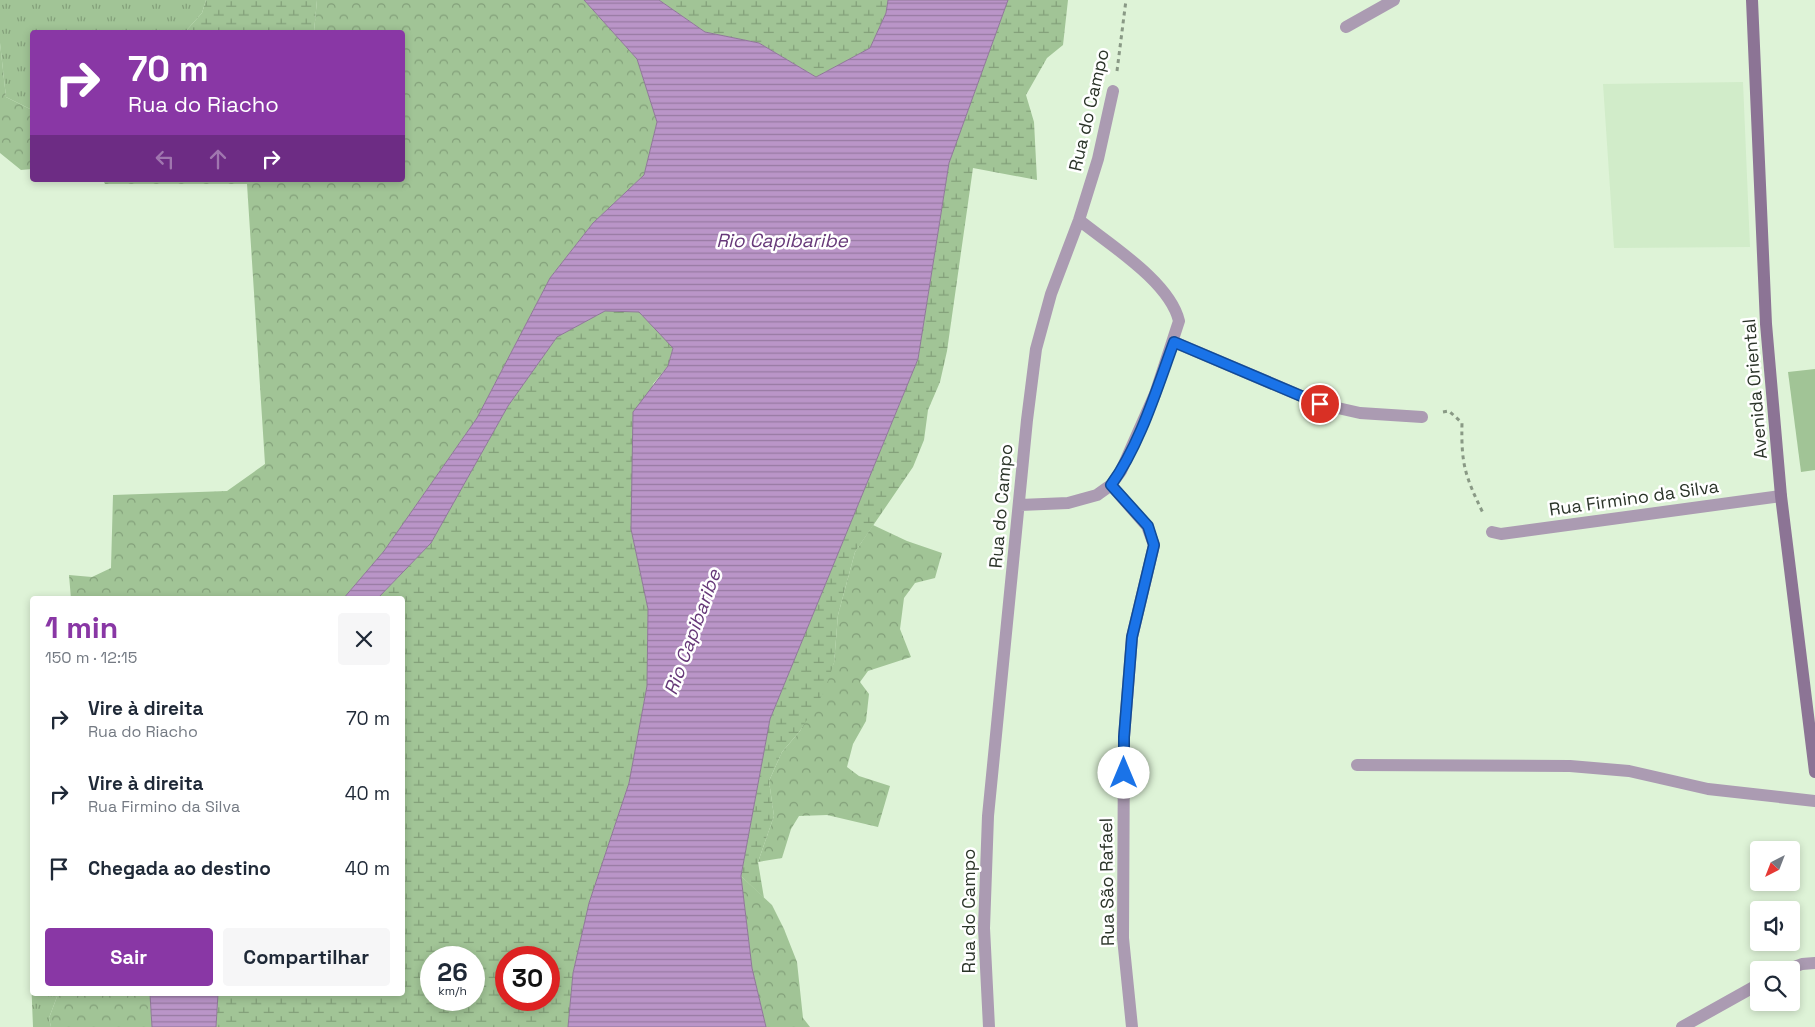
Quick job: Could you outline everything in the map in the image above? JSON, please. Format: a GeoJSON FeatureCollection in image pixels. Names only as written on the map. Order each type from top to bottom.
{"type":"FeatureCollection","features":[{"type":"Feature","properties":{"kind":"street"},"geometry":{"type":"LineString","coordinates":[[1346,27],[1394,0]]}},
{"type":"Feature","properties":{"kind":"street","name":"Avenida Oriental"},"geometry":{"type":"LineString","coordinates":[[1752,0],[1766,324],[1781,496],[1815,772]]}},
{"type":"Feature","properties":{"kind":"street","name":"Rua do Campo"},"geometry":{"type":"LineString","coordinates":[[989,1027],[984,928],[988,816],[1027,420],[1036,349],[1052,294],[1079,220],[1098,159],[1113,91]]}},
{"type":"Feature","properties":{"kind":"street"},"geometry":{"type":"LineString","coordinates":[[1020,505],[1068,503],[1097,494],[1111,485],[1121,471],[1155,394],[1174,342],[1179,321],[1176,310],[1164,292],[1137,266],[1079,220]]}},
{"type":"Feature","properties":{"kind":"street"},"geometry":{"type":"LineString","coordinates":[[1174,342],[1320,404],[1360,413],[1422,417]]}},
{"type":"Feature","properties":{"kind":"street","name":"Rua São Rafael"},"geometry":{"type":"LineString","coordinates":[[1111,485],[1148,526],[1154,545],[1132,637],[1124,737],[1124,938],[1132,1027]]}},
{"type":"Feature","properties":{"kind":"street","name":"Rua Firmino da Silva"},"geometry":{"type":"LineString","coordinates":[[1492,532],[1501,534],[1781,496]]}},
{"type":"Feature","properties":{"kind":"street"},"geometry":{"type":"LineString","coordinates":[[1356,765],[1570,766],[1629,771],[1708,789],[1815,801]]}},
{"type":"Feature","properties":{"kind":"street"},"geometry":{"type":"LineString","coordinates":[[1800,965],[1815,963]]}},
{"type":"Feature","properties":{"kind":"street"},"geometry":{"type":"LineString","coordinates":[[1682,1027],[1750,989]]}},
{"type":"Feature","properties":{"kind":"path","name":"Rua do Campo"},"geometry":{"type":"LineString","coordinates":[[1113,91],[1121,52],[1126,0]]}},
{"type":"Feature","properties":{"kind":"path"},"geometry":{"type":"LineString","coordinates":[[1422,417],[1449,411],[1462,423],[1461,456],[1468,482],[1492,532]]}},
{"type":"Feature","properties":{"kind":"shaded area"},"geometry":{"type":"Polygon","coordinates":[[[1743,82],[1750,247],[1614,248],[1603,84],[1743,82]]]}},
{"type":"Feature","properties":{"kind":"green space"},"geometry":{"type":"Polygon","coordinates":[[[0,0],[206,0],[202,13],[187,30],[30,30],[30,109],[6,97],[0,43],[0,0]]]}},
{"type":"Feature","properties":{"kind":"green space"},"geometry":{"type":"Polygon","coordinates":[[[206,0],[317,0],[314,30],[187,30],[202,13],[206,0]]]}},
{"type":"Feature","properties":{"kind":"green space"},"geometry":{"type":"Polygon","coordinates":[[[317,0],[584,0],[637,59],[657,122],[644,175],[593,223],[550,278],[477,418],[384,551],[346,596],[71,596],[69,575],[92,577],[111,568],[113,495],[227,491],[265,464],[247,184],[105,184],[104,182],[405,182],[405,30],[314,30],[317,0]]]}},
{"type":"Feature","properties":{"kind":"green space"},"geometry":{"type":"Polygon","coordinates":[[[659,0],[888,0],[886,13],[870,48],[816,77],[759,43],[705,32],[659,0]]]}},
{"type":"Feature","properties":{"kind":"green space"},"geometry":{"type":"Polygon","coordinates":[[[1008,0],[1068,0],[1063,45],[1047,58],[1026,95],[1034,122],[1037,180],[973,168],[947,351],[940,382],[928,410],[924,440],[913,467],[855,552],[838,615],[834,663],[824,692],[800,731],[782,752],[769,781],[774,816],[758,862],[764,898],[741,876],[770,719],[918,359],[949,163],[1008,0]]]}},
{"type":"Feature","properties":{"kind":"green space"},"geometry":{"type":"Polygon","coordinates":[[[0,43],[6,97],[30,109],[30,169],[21,170],[0,153],[0,43]]]}},
{"type":"Feature","properties":{"kind":"green space"},"geometry":{"type":"Polygon","coordinates":[[[605,311],[639,312],[673,347],[668,366],[653,384],[631,529],[648,609],[647,686],[629,783],[589,903],[573,973],[568,1027],[216,1027],[218,996],[405,996],[405,596],[380,596],[431,543],[508,406],[557,337],[605,311]]]}},
{"type":"Feature","properties":{"kind":"green space"},"geometry":{"type":"Polygon","coordinates":[[[1815,369],[1815,470],[1801,472],[1788,372],[1815,369]]]}},
{"type":"Feature","properties":{"kind":"green space"},"geometry":{"type":"Polygon","coordinates":[[[873,525],[907,541],[942,553],[935,578],[915,583],[904,598],[900,629],[911,657],[868,671],[860,682],[869,694],[866,721],[853,744],[847,767],[859,776],[890,786],[878,827],[827,815],[799,816],[791,829],[782,858],[758,862],[774,816],[769,781],[782,752],[800,731],[834,663],[838,615],[855,552],[873,525]]]}},
{"type":"Feature","properties":{"kind":"green space"},"geometry":{"type":"Polygon","coordinates":[[[741,876],[772,905],[784,929],[797,962],[803,1018],[810,1027],[766,1027],[752,968],[741,876]]]}},
{"type":"Feature","properties":{"kind":"green space"},"geometry":{"type":"Polygon","coordinates":[[[32,996],[57,996],[49,1018],[51,1027],[33,1027],[32,996]]]}},
{"type":"Feature","properties":{"kind":"green space"},"geometry":{"type":"Polygon","coordinates":[[[57,996],[150,996],[152,1027],[51,1027],[49,1018],[57,996]]]}},
{"type":"Feature","properties":{"kind":"water","name":"Rio Capibaribe"},"geometry":{"type":"Polygon","coordinates":[[[584,0],[659,0],[705,32],[759,43],[816,77],[870,48],[886,13],[888,0],[1008,0],[949,163],[918,359],[770,719],[741,876],[752,968],[766,1027],[568,1027],[573,973],[589,903],[629,783],[647,686],[648,609],[631,529],[633,412],[668,366],[673,348],[639,312],[605,311],[557,337],[508,406],[431,543],[380,596],[346,596],[384,551],[477,418],[550,278],[593,223],[644,175],[657,122],[637,59],[584,0]]]}},
{"type":"Feature","properties":{"kind":"water"},"geometry":{"type":"Polygon","coordinates":[[[150,996],[218,996],[216,1027],[152,1027],[150,996]]]}},
{"type":"Feature","properties":{"kind":"route"},"geometry":{"type":"LineString","coordinates":[[1124,773],[1124,737],[1132,637],[1154,545],[1148,526],[1111,485],[1121,471],[1155,394],[1174,342],[1262,381],[1320,404]]}}]}
